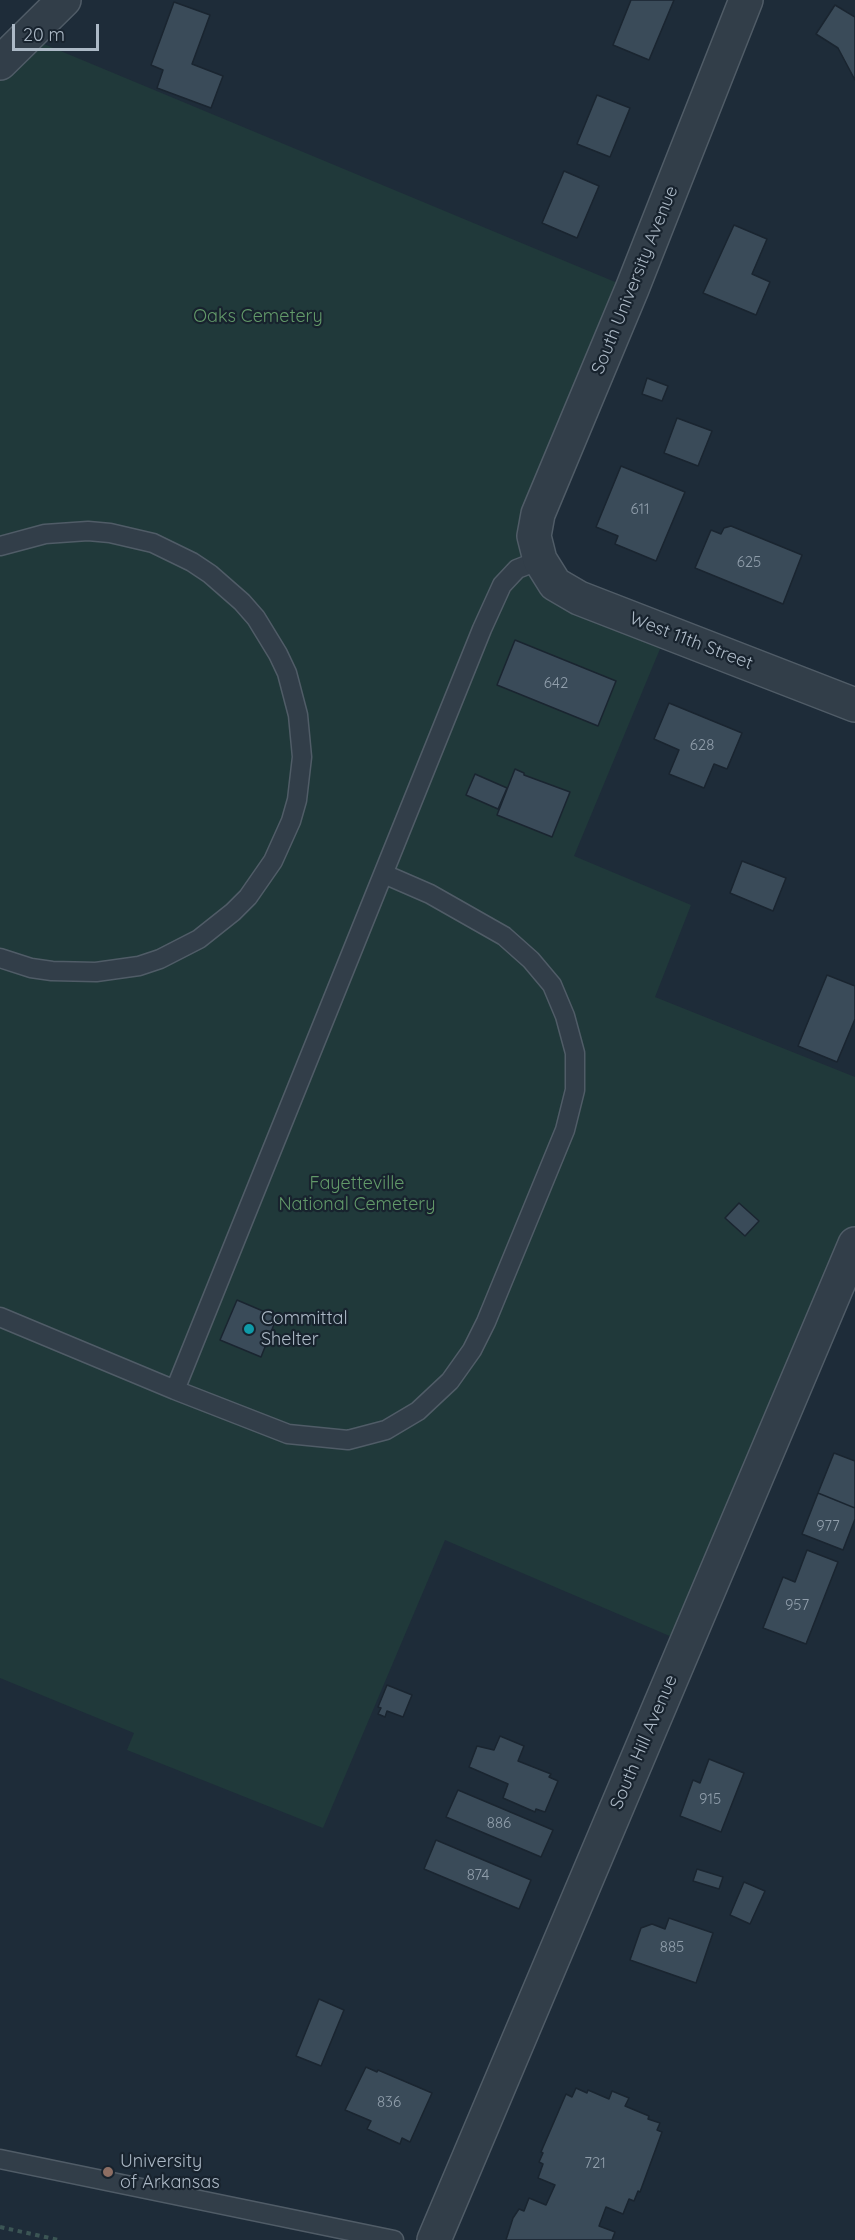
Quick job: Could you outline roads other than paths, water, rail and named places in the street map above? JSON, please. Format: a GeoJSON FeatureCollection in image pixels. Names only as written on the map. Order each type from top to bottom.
{"type":"FeatureCollection","features":[{"type":"Feature","properties":{"kind":"street"},"geometry":{"type":"LineString","coordinates":[[0,63],[64,0]]}},
{"type":"Feature","properties":{"kind":"street","name":"South University Avenue"},"geometry":{"type":"LineString","coordinates":[[540,560],[534,537],[538,514],[632,289],[746,0]]}},
{"type":"Feature","properties":{"kind":"street","name":"West 11th Street"},"geometry":{"type":"LineString","coordinates":[[540,560],[555,584],[579,597],[855,705]]}},
{"type":"Feature","properties":{"kind":"street","name":"South Hill Avenue"},"geometry":{"type":"LineString","coordinates":[[434,2240],[855,1244]]}},
{"type":"Feature","properties":{"kind":"lane"},"geometry":{"type":"LineString","coordinates":[[0,546],[45,534],[88,531],[110,533],[153,543],[192,562],[210,574],[249,610],[268,635],[278,654],[287,674],[298,715],[302,757],[297,800],[283,842],[273,861],[248,897],[199,939],[139,966],[96,972],[31,968],[0,958]]}},
{"type":"Feature","properties":{"kind":"lane"},"geometry":{"type":"LineString","coordinates":[[176,1390],[482,629],[502,585],[517,569],[540,560]]}},
{"type":"Feature","properties":{"kind":"lane"},"geometry":{"type":"LineString","coordinates":[[0,1317],[288,1434],[348,1440],[386,1430],[418,1411],[450,1381],[472,1350],[486,1322],[565,1130],[575,1090],[575,1053],[565,1016],[552,985],[531,960],[504,936],[430,894],[384,874]]}},
{"type":"Feature","properties":{"kind":"lane"},"geometry":{"type":"LineString","coordinates":[[0,2158],[394,2240]]}},
{"type":"Feature","properties":{"kind":"place","name":"Committal Shelter"},"geometry":{"type":"Point","coordinates":[249,1329]}},
{"type":"Feature","properties":{"kind":"place","name":"University of Arkansas"},"geometry":{"type":"Point","coordinates":[108,2172]}},
{"type":"Feature","properties":{"kind":"park label","name":"Oaks Cemetery"},"geometry":{"type":"Point","coordinates":[258,317]}},
{"type":"Feature","properties":{"kind":"park label","name":"Fayetteville National Cemetery"},"geometry":{"type":"Point","coordinates":[357,1194]}}]}
